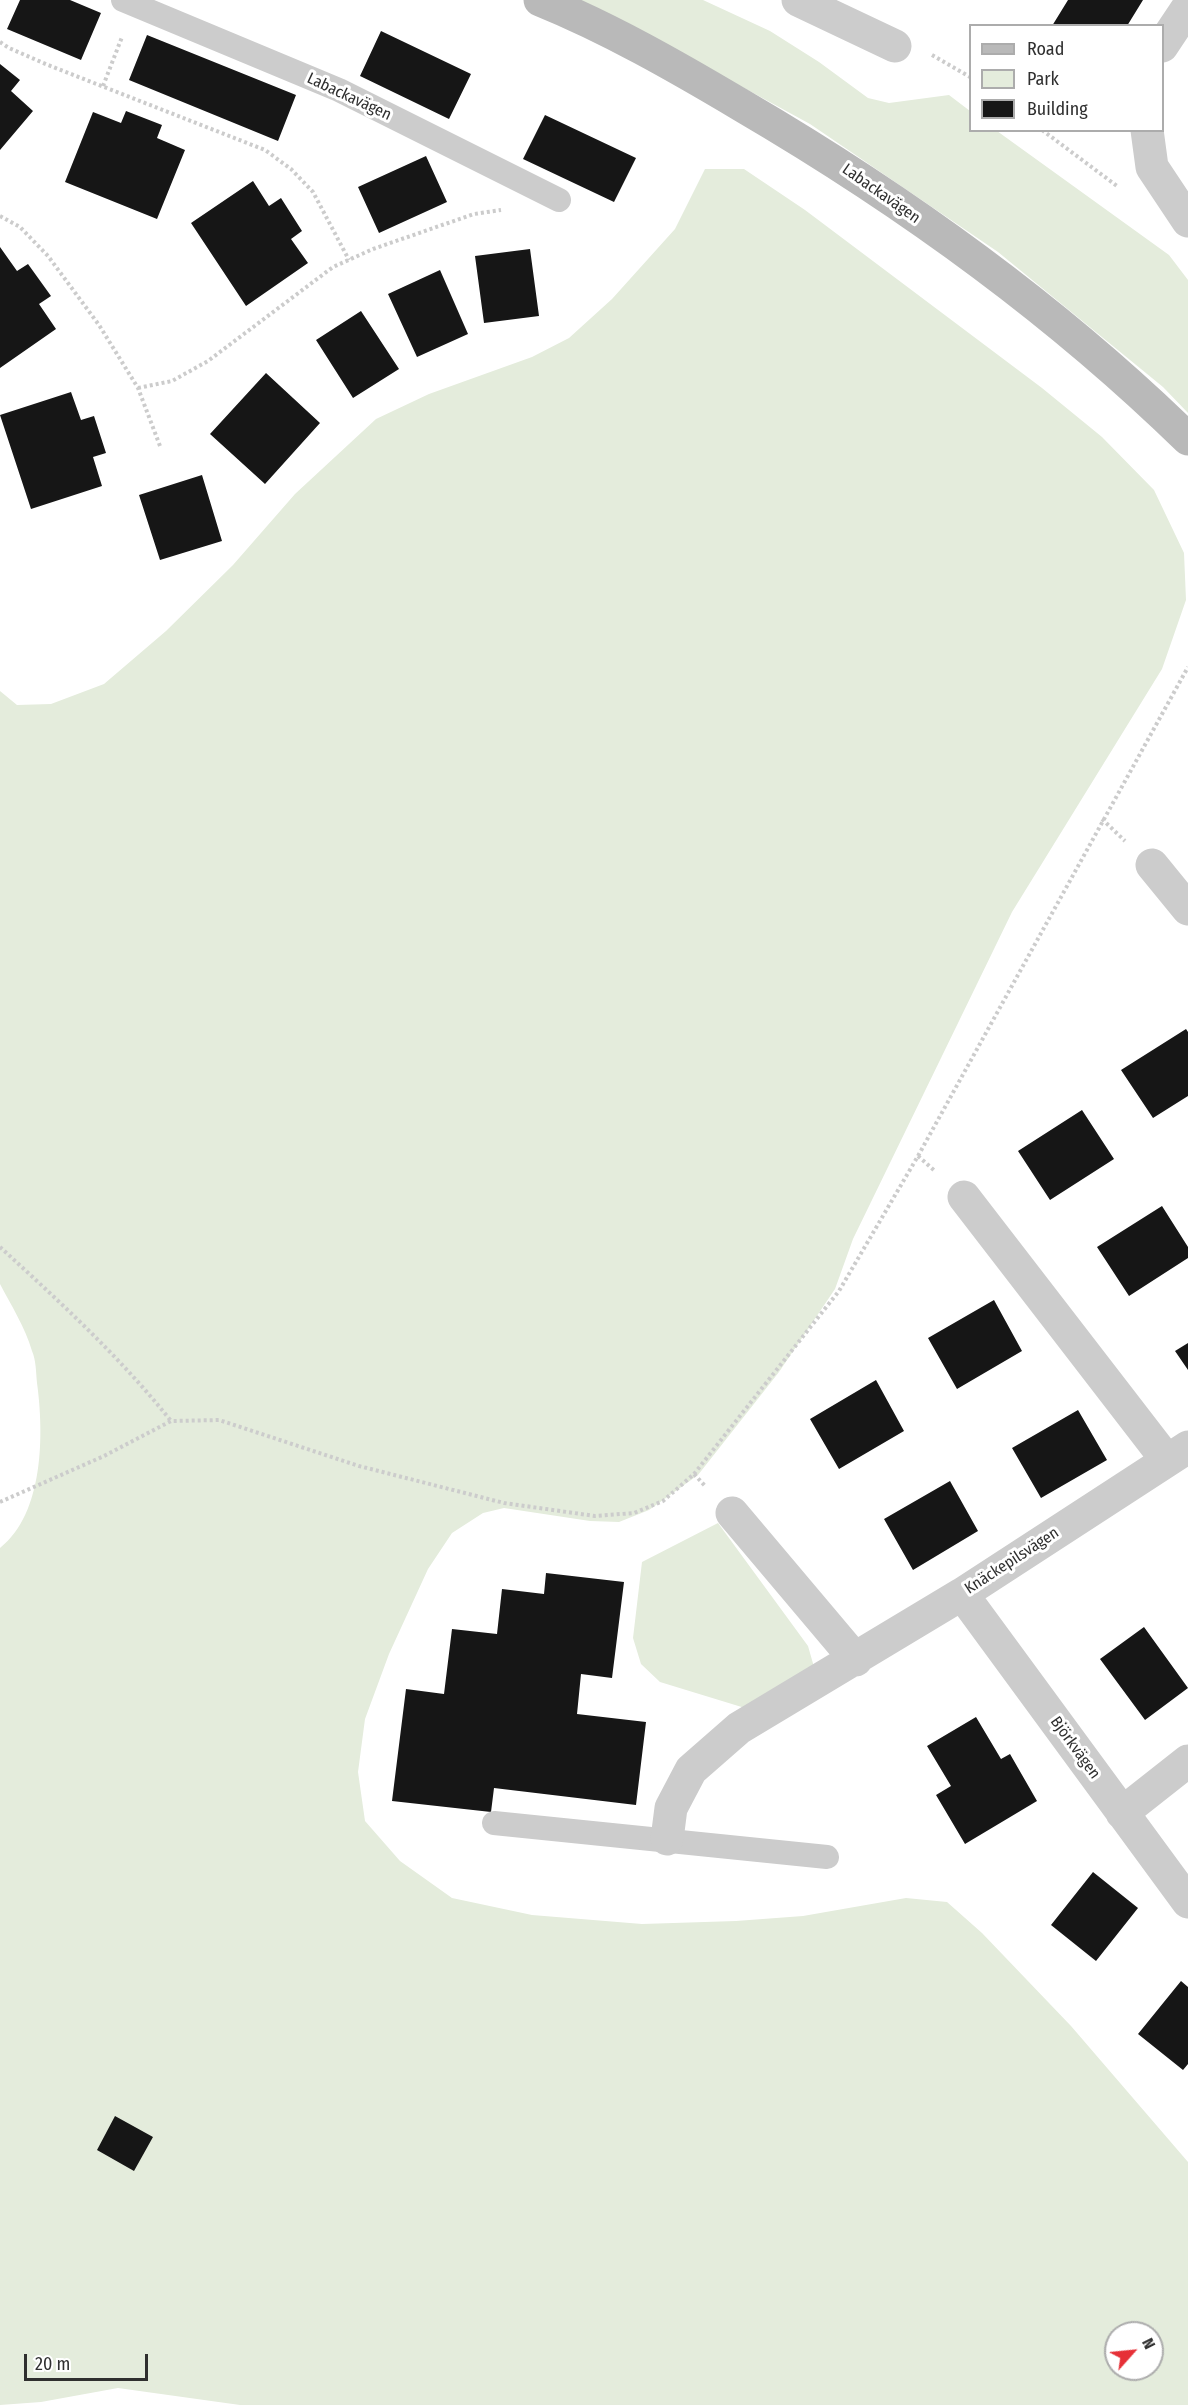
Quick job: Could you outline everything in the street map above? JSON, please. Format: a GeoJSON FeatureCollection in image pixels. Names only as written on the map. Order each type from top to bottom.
{"type":"FeatureCollection","features":[{"type":"Feature","properties":{"kind":"street","name":"Labackavägen"},"geometry":{"type":"LineString","coordinates":[[540,0],[679,68],[814,148],[1027,300],[1106,364],[1188,439]]}},
{"type":"Feature","properties":{"kind":"street"},"geometry":{"type":"LineString","coordinates":[[798,0],[896,46]]}},
{"type":"Feature","properties":{"kind":"street"},"geometry":{"type":"LineString","coordinates":[[1164,43],[1188,7]]}},
{"type":"Feature","properties":{"kind":"street"},"geometry":{"type":"LineString","coordinates":[[1147,132],[1152,167],[1180,209]]}},
{"type":"Feature","properties":{"kind":"street"},"geometry":{"type":"LineString","coordinates":[[1152,865],[1188,909]]}},
{"type":"Feature","properties":{"kind":"street","name":"Knäckepilsvägen"},"geometry":{"type":"LineString","coordinates":[[667,1839],[671,1808],[691,1770],[739,1728],[856,1660],[962,1594],[1177,1453],[964,1197]]}},
{"type":"Feature","properties":{"kind":"street"},"geometry":{"type":"LineString","coordinates":[[732,1513],[856,1660]]}},
{"type":"Feature","properties":{"kind":"street","name":"Björkvägen"},"geometry":{"type":"LineString","coordinates":[[962,1594],[1188,1902]]}},
{"type":"Feature","properties":{"kind":"street"},"geometry":{"type":"LineString","coordinates":[[1122,1813],[1188,1761]]}},
{"type":"Feature","properties":{"kind":"lane","name":"Labackavägen"},"geometry":{"type":"LineString","coordinates":[[131,2],[339,90],[559,200]]}},
{"type":"Feature","properties":{"kind":"lane"},"geometry":{"type":"LineString","coordinates":[[494,1823],[827,1857]]}},
{"type":"Feature","properties":{"kind":"path"},"geometry":{"type":"LineString","coordinates":[[103,86],[131,2]]}},
{"type":"Feature","properties":{"kind":"path"},"geometry":{"type":"LineString","coordinates":[[0,42],[9,48],[265,150],[291,169],[313,192],[349,260]]}},
{"type":"Feature","properties":{"kind":"path"},"geometry":{"type":"LineString","coordinates":[[896,46],[932,55],[959,68],[969,76]]}},
{"type":"Feature","properties":{"kind":"path"},"geometry":{"type":"LineString","coordinates":[[1045,132],[1137,201],[1180,209]]}},
{"type":"Feature","properties":{"kind":"path"},"geometry":{"type":"LineString","coordinates":[[138,388],[172,381],[208,361],[333,267],[474,214],[559,200]]}},
{"type":"Feature","properties":{"kind":"path"},"geometry":{"type":"LineString","coordinates":[[0,216],[20,227],[48,255],[99,325],[138,388],[160,446]]}},
{"type":"Feature","properties":{"kind":"path"},"geometry":{"type":"LineString","coordinates":[[0,1502],[104,1456],[171,1421],[219,1420],[359,1466],[504,1503],[595,1516],[634,1513],[663,1501],[694,1474],[839,1291],[918,1156],[1188,667]]}},
{"type":"Feature","properties":{"kind":"path"},"geometry":{"type":"LineString","coordinates":[[0,1247],[94,1334],[137,1378],[171,1421]]}},
{"type":"Feature","properties":{"kind":"path"},"geometry":{"type":"LineString","coordinates":[[694,1474],[732,1513]]}},
{"type":"Feature","properties":{"kind":"green space"},"geometry":{"type":"Polygon","coordinates":[[[576,0],[703,0],[770,31],[819,62],[868,98],[889,103],[949,95],[969,110],[969,132],[998,132],[1169,255],[1188,280],[1188,413],[1163,387],[998,252],[810,124],[603,11],[576,0]]]}},
{"type":"Feature","properties":{"kind":"green space"},"geometry":{"type":"Polygon","coordinates":[[[705,169],[744,169],[805,210],[1042,388],[1102,437],[1154,490],[1184,553],[1186,600],[1162,669],[1012,912],[853,1239],[835,1289],[779,1372],[698,1475],[649,1510],[619,1522],[590,1521],[504,1508],[483,1513],[452,1533],[428,1569],[389,1654],[365,1719],[358,1772],[365,1821],[400,1861],[452,1898],[532,1915],[642,1924],[803,1916],[906,1898],[947,1902],[982,1933],[1071,2026],[1188,2162],[1188,2405],[240,2405],[118,2388],[41,2402],[0,2405],[0,1548],[15,1533],[33,1494],[38,1472],[40,1425],[36,1366],[33,1355],[22,1325],[0,1284],[0,691],[17,705],[51,704],[104,684],[166,631],[233,565],[295,494],[376,419],[429,394],[532,357],[569,338],[612,299],[675,229],[705,169]]]}},
{"type":"Feature","properties":{"kind":"green space"},"geometry":{"type":"Polygon","coordinates":[[[718,1523],[808,1646],[814,1667],[758,1712],[660,1682],[641,1664],[633,1638],[642,1562],[718,1523]]]}},
{"type":"Feature","properties":{"kind":"building"},"geometry":{"type":"Polygon","coordinates":[[[20,0],[70,0],[101,13],[81,60],[7,29],[20,0]]]}},
{"type":"Feature","properties":{"kind":"building"},"geometry":{"type":"Polygon","coordinates":[[[1068,0],[1143,0],[1128,24],[1053,24],[1068,0]]]}},
{"type":"Feature","properties":{"kind":"building"},"geometry":{"type":"Polygon","coordinates":[[[381,31],[471,74],[449,119],[360,76],[381,31]]]}},
{"type":"Feature","properties":{"kind":"building"},"geometry":{"type":"Polygon","coordinates":[[[147,35],[296,95],[278,141],[129,80],[147,35]]]}},
{"type":"Feature","properties":{"kind":"building"},"geometry":{"type":"Polygon","coordinates":[[[0,64],[20,80],[11,91],[33,111],[0,150],[0,64]]]}},
{"type":"Feature","properties":{"kind":"building"},"geometry":{"type":"Polygon","coordinates":[[[126,111],[162,125],[157,138],[185,150],[157,219],[65,182],[93,112],[121,123],[126,111]]]}},
{"type":"Feature","properties":{"kind":"building"},"geometry":{"type":"Polygon","coordinates":[[[545,115],[636,158],[614,202],[523,159],[545,115]]]}},
{"type":"Feature","properties":{"kind":"building"},"geometry":{"type":"Polygon","coordinates":[[[426,156],[447,202],[379,233],[358,187],[426,156]]]}},
{"type":"Feature","properties":{"kind":"building"},"geometry":{"type":"Polygon","coordinates":[[[253,181],[269,206],[281,198],[302,231],[291,239],[308,263],[246,306],[191,223],[253,181]]]}},
{"type":"Feature","properties":{"kind":"building"},"geometry":{"type":"Polygon","coordinates":[[[0,247],[17,271],[28,264],[51,296],[39,304],[56,329],[0,368],[0,247]]]}},
{"type":"Feature","properties":{"kind":"building"},"geometry":{"type":"Polygon","coordinates":[[[530,249],[539,316],[484,323],[475,256],[530,249]]]}},
{"type":"Feature","properties":{"kind":"building"},"geometry":{"type":"Polygon","coordinates":[[[440,270],[468,334],[417,357],[388,294],[440,270]]]}},
{"type":"Feature","properties":{"kind":"building"},"geometry":{"type":"Polygon","coordinates":[[[361,311],[399,369],[353,398],[316,340],[361,311]]]}},
{"type":"Feature","properties":{"kind":"building"},"geometry":{"type":"Polygon","coordinates":[[[266,373],[320,423],[265,484],[210,434],[266,373]]]}},
{"type":"Feature","properties":{"kind":"building"},"geometry":{"type":"Polygon","coordinates":[[[71,392],[81,420],[94,416],[106,453],[93,457],[102,486],[31,509],[0,415],[71,392]]]}},
{"type":"Feature","properties":{"kind":"building"},"geometry":{"type":"Polygon","coordinates":[[[202,475],[222,541],[160,560],[139,495],[202,475]]]}},
{"type":"Feature","properties":{"kind":"building"},"geometry":{"type":"Polygon","coordinates":[[[1186,1029],[1188,1032],[1188,1096],[1153,1118],[1121,1070],[1186,1029]]]}},
{"type":"Feature","properties":{"kind":"building"},"geometry":{"type":"Polygon","coordinates":[[[1082,1110],[1114,1159],[1050,1200],[1018,1151],[1082,1110]]]}},
{"type":"Feature","properties":{"kind":"building"},"geometry":{"type":"Polygon","coordinates":[[[1162,1206],[1188,1247],[1188,1258],[1129,1296],[1097,1247],[1162,1206]]]}},
{"type":"Feature","properties":{"kind":"building"},"geometry":{"type":"Polygon","coordinates":[[[994,1300],[1022,1351],[957,1389],[928,1338],[994,1300]]]}},
{"type":"Feature","properties":{"kind":"building"},"geometry":{"type":"Polygon","coordinates":[[[1188,1343],[1188,1370],[1175,1351],[1188,1343]]]}},
{"type":"Feature","properties":{"kind":"building"},"geometry":{"type":"Polygon","coordinates":[[[876,1380],[904,1431],[839,1469],[810,1419],[876,1380]]]}},
{"type":"Feature","properties":{"kind":"building"},"geometry":{"type":"Polygon","coordinates":[[[1078,1410],[1107,1460],[1041,1498],[1012,1448],[1078,1410]]]}},
{"type":"Feature","properties":{"kind":"building"},"geometry":{"type":"Polygon","coordinates":[[[950,1481],[978,1531],[913,1570],[884,1519],[950,1481]]]}},
{"type":"Feature","properties":{"kind":"building"},"geometry":{"type":"Polygon","coordinates":[[[546,1573],[624,1582],[612,1678],[581,1674],[577,1714],[646,1722],[636,1805],[494,1788],[491,1812],[392,1801],[406,1689],[444,1694],[452,1629],[497,1634],[502,1589],[544,1594],[546,1573]]]}},
{"type":"Feature","properties":{"kind":"building"},"geometry":{"type":"Polygon","coordinates":[[[1144,1627],[1188,1688],[1145,1720],[1100,1659],[1144,1627]]]}},
{"type":"Feature","properties":{"kind":"building"},"geometry":{"type":"Polygon","coordinates":[[[976,1717],[1001,1759],[1010,1754],[1037,1801],[965,1844],[936,1795],[951,1786],[927,1746],[976,1717]]]}},
{"type":"Feature","properties":{"kind":"building"},"geometry":{"type":"Polygon","coordinates":[[[1093,1872],[1138,1908],[1096,1961],[1051,1925],[1093,1872]]]}},
{"type":"Feature","properties":{"kind":"building"},"geometry":{"type":"Polygon","coordinates":[[[1181,1981],[1188,1987],[1188,2064],[1183,2070],[1138,2034],[1181,1981]]]}},
{"type":"Feature","properties":{"kind":"building"},"geometry":{"type":"Polygon","coordinates":[[[115,2116],[153,2137],[134,2171],[97,2150],[115,2116]]]}}]}
